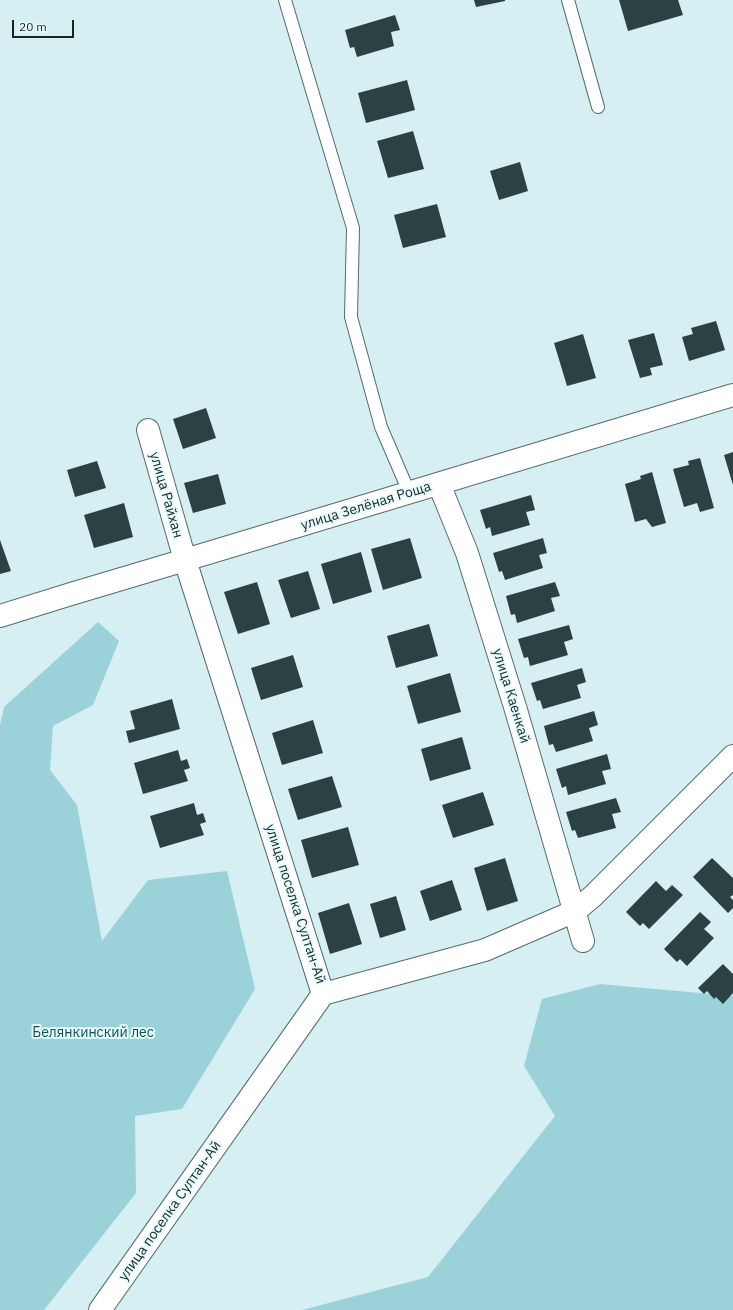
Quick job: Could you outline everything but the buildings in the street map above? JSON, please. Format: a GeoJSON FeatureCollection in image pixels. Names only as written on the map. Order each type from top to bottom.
{"type":"FeatureCollection","features":[{"type":"Feature","properties":{"kind":"street","name":"улица Зелёная Роща"},"geometry":{"type":"LineString","coordinates":[[0,616],[733,395]]}},
{"type":"Feature","properties":{"kind":"street","name":"улица Райхан"},"geometry":{"type":"LineString","coordinates":[[148,430],[185,560]]}},
{"type":"Feature","properties":{"kind":"street","name":"улица Каенкай"},"geometry":{"type":"LineString","coordinates":[[439,484],[467,553],[516,710],[583,941]]}},
{"type":"Feature","properties":{"kind":"street","name":"улица поселка Султан-Ай"},"geometry":{"type":"LineString","coordinates":[[100,1310],[323,994],[185,560]]}},
{"type":"Feature","properties":{"kind":"street"},"geometry":{"type":"LineString","coordinates":[[323,994],[485,950],[575,911],[733,756]]}},
{"type":"Feature","properties":{"kind":"lane"},"geometry":{"type":"LineString","coordinates":[[285,0],[353,228],[351,317],[380,428],[409,492]]}},
{"type":"Feature","properties":{"kind":"lane"},"geometry":{"type":"LineString","coordinates":[[568,0],[598,107]]}},
{"type":"Feature","properties":{"kind":"green space","name":"Белянкинский лес"},"geometry":{"type":"Polygon","coordinates":[[[98,622],[119,641],[93,705],[53,726],[50,770],[77,805],[102,941],[148,880],[227,871],[255,989],[182,1109],[135,1116],[136,1193],[44,1310],[0,1310],[0,725],[4,707],[98,622]]]}},
{"type":"Feature","properties":{"kind":"green space"},"geometry":{"type":"Polygon","coordinates":[[[600,984],[733,996],[733,1310],[302,1310],[428,1277],[555,1116],[524,1066],[542,999],[600,984]]]}}]}
